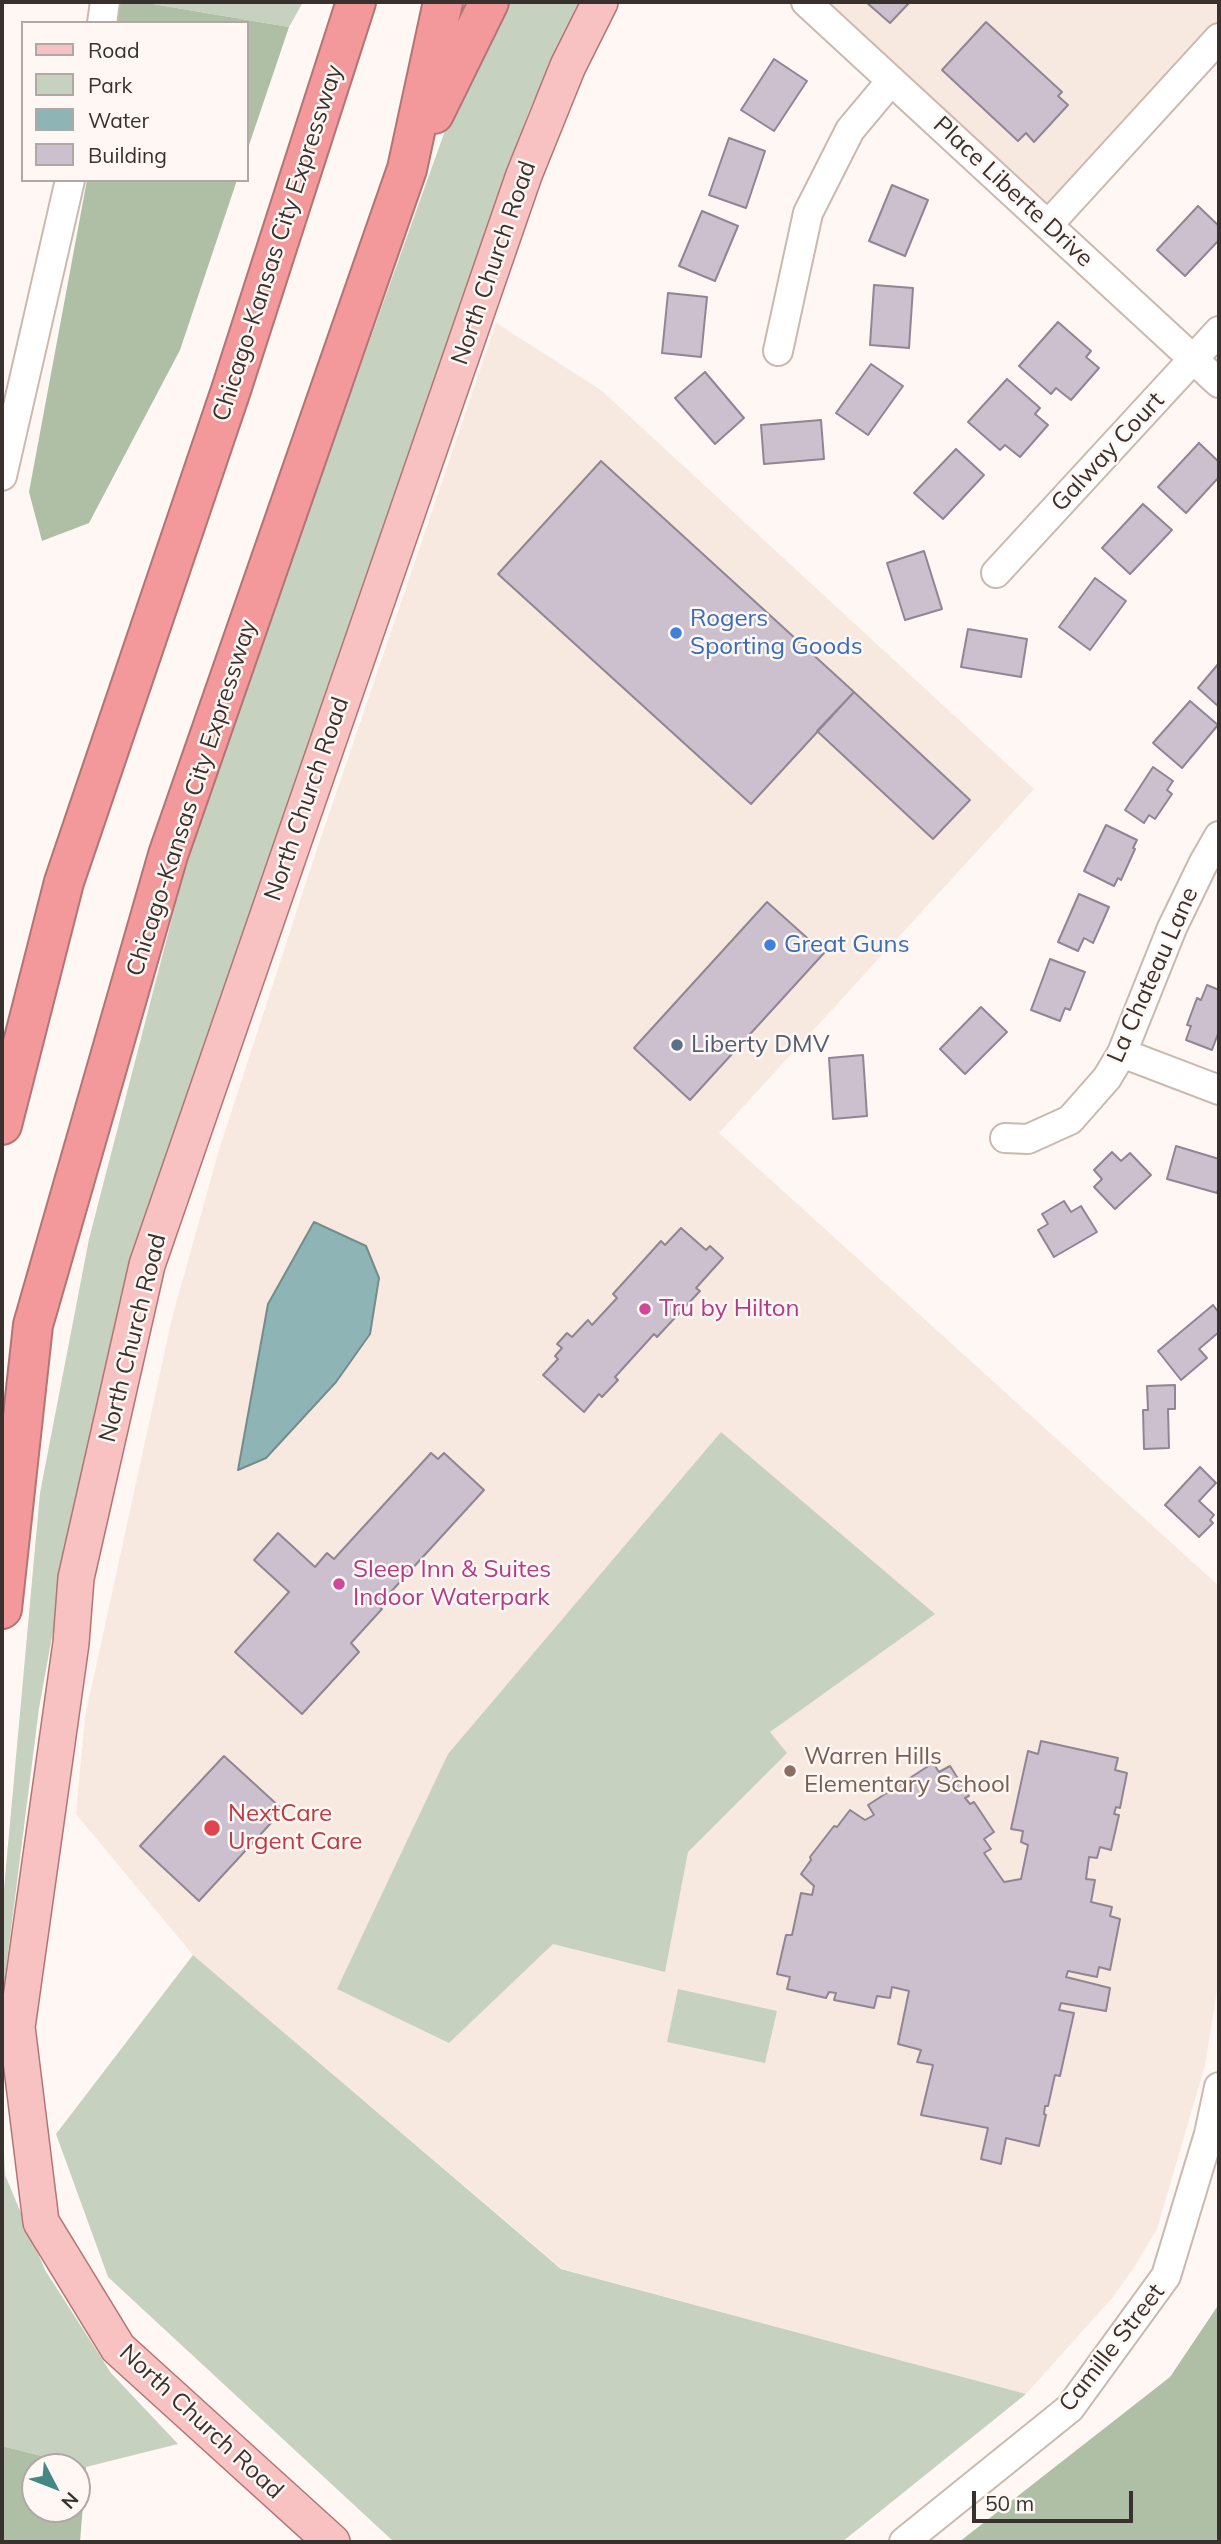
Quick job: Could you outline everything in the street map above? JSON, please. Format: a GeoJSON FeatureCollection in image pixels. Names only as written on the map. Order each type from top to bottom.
{"type":"FeatureCollection","features":[{"type":"Feature","properties":{"kind":"highway"},"geometry":{"type":"LineString","coordinates":[[325,97],[339,2]]}},
{"type":"Feature","properties":{"kind":"highway","name":"Chicago-Kansas City Expressway"},"geometry":{"type":"LineString","coordinates":[[2,1125],[64,882],[231,390],[356,2]]}},
{"type":"Feature","properties":{"kind":"highway","name":"Chicago-Kansas City Expressway"},"geometry":{"type":"LineString","coordinates":[[2,1609],[33,1325],[168,855],[407,169],[443,2]]}},
{"type":"Feature","properties":{"kind":"highway"},"geometry":{"type":"LineString","coordinates":[[407,169],[489,2]]}},
{"type":"Feature","properties":{"kind":"main road","name":"North Church Road"},"geometry":{"type":"LineString","coordinates":[[332,2542],[118,2348],[41,2222],[17,2027],[71,1643],[76,1578],[147,1265],[524,175],[568,66],[600,2]]}},
{"type":"Feature","properties":{"kind":"street"},"geometry":{"type":"LineString","coordinates":[[102,21],[105,2]]}},
{"type":"Feature","properties":{"kind":"street","name":"Place Liberte Drive"},"geometry":{"type":"LineString","coordinates":[[806,2],[1219,383]]}},
{"type":"Feature","properties":{"kind":"street"},"geometry":{"type":"LineString","coordinates":[[1048,225],[1219,38]]}},
{"type":"Feature","properties":{"kind":"street"},"geometry":{"type":"LineString","coordinates":[[778,351],[808,213],[850,130],[891,81]]}},
{"type":"Feature","properties":{"kind":"street"},"geometry":{"type":"LineString","coordinates":[[2,476],[70,182]]}},
{"type":"Feature","properties":{"kind":"street","name":"Galway Court"},"geometry":{"type":"LineString","coordinates":[[996,573],[1219,331]]}},
{"type":"Feature","properties":{"kind":"street","name":"La Chateau Lane"},"geometry":{"type":"LineString","coordinates":[[1005,1138],[1028,1139],[1070,1120],[1107,1078],[1122,1052],[1172,928],[1219,836]]}},
{"type":"Feature","properties":{"kind":"street"},"geometry":{"type":"LineString","coordinates":[[1122,1052],[1219,1090]]}},
{"type":"Feature","properties":{"kind":"street","name":"Camille Street"},"geometry":{"type":"LineString","coordinates":[[904,2542],[1070,2408],[1166,2276],[1209,2134],[1219,2087]]}},
{"type":"Feature","properties":{"kind":"shaded area"},"geometry":{"type":"Polygon","coordinates":[[[828,2],[1219,2],[1219,60],[1064,226],[828,2]]]}},
{"type":"Feature","properties":{"kind":"shaded area"},"geometry":{"type":"Polygon","coordinates":[[[496,323],[601,390],[1034,789],[719,1133],[1219,1586],[1219,1978],[1205,2065],[1157,2229],[1113,2297],[1026,2394],[562,2269],[193,1955],[76,1814],[85,1717],[172,1318],[219,1150],[312,864],[496,323]]]}},
{"type":"Feature","properties":{"kind":"green space"},"geometry":{"type":"Polygon","coordinates":[[[120,2],[141,2],[289,27],[248,148],[248,21],[116,21],[120,2]]]}},
{"type":"Feature","properties":{"kind":"green space"},"geometry":{"type":"Polygon","coordinates":[[[141,2],[303,2],[289,27],[141,2]]]}},
{"type":"Feature","properties":{"kind":"green space"},"geometry":{"type":"Polygon","coordinates":[[[503,2],[579,2],[529,111],[153,1193],[80,1483],[39,1708],[2,2001],[2,1911],[40,1493],[89,1239],[198,818],[446,128],[503,2]]]}},
{"type":"Feature","properties":{"kind":"green space"},"geometry":{"type":"Polygon","coordinates":[[[87,182],[236,182],[180,350],[89,523],[42,541],[29,492],[87,182]]]}},
{"type":"Feature","properties":{"kind":"green space"},"geometry":{"type":"Polygon","coordinates":[[[721,1432],[935,1614],[770,1732],[787,1753],[688,1852],[665,1972],[553,1944],[449,2043],[337,1989],[448,1754],[721,1432]]]}},
{"type":"Feature","properties":{"kind":"green space"},"geometry":{"type":"Polygon","coordinates":[[[193,1955],[561,2269],[1026,2394],[842,2542],[394,2542],[108,2277],[56,2134],[193,1955]]]}},
{"type":"Feature","properties":{"kind":"green space"},"geometry":{"type":"Polygon","coordinates":[[[678,1989],[777,2011],[765,2063],[667,2042],[678,1989]]]}},
{"type":"Feature","properties":{"kind":"green space"},"geometry":{"type":"Polygon","coordinates":[[[2,2114],[5,2175],[45,2270],[111,2373],[178,2444],[91,2466],[91,2453],[30,2453],[2,2446],[2,2114]]]}},
{"type":"Feature","properties":{"kind":"green space"},"geometry":{"type":"Polygon","coordinates":[[[1219,2304],[1219,2542],[959,2542],[1170,2377],[1219,2304]]]}},
{"type":"Feature","properties":{"kind":"green space"},"geometry":{"type":"Polygon","coordinates":[[[2,2446],[30,2453],[21,2453],[21,2523],[82,2523],[80,2542],[2,2542],[2,2446]]]}},
{"type":"Feature","properties":{"kind":"water"},"geometry":{"type":"Polygon","coordinates":[[[314,1222],[366,1246],[379,1278],[370,1334],[336,1382],[266,1458],[238,1470],[268,1304],[314,1222]]]}},
{"type":"Feature","properties":{"kind":"building"},"geometry":{"type":"Polygon","coordinates":[[[866,2],[910,2],[890,23],[866,2]]]}},
{"type":"Feature","properties":{"kind":"building"},"geometry":{"type":"Polygon","coordinates":[[[986,22],[1062,92],[1058,96],[1068,105],[1034,142],[1026,133],[1018,141],[942,70],[986,22]]]}},
{"type":"Feature","properties":{"kind":"building"},"geometry":{"type":"Polygon","coordinates":[[[774,59],[807,81],[774,131],[741,110],[774,59]]]}},
{"type":"Feature","properties":{"kind":"building"},"geometry":{"type":"Polygon","coordinates":[[[729,138],[765,151],[746,208],[709,195],[729,138]]]}},
{"type":"Feature","properties":{"kind":"building"},"geometry":{"type":"Polygon","coordinates":[[[892,185],[928,200],[905,256],[869,241],[892,185]]]}},
{"type":"Feature","properties":{"kind":"building"},"geometry":{"type":"Polygon","coordinates":[[[1198,206],[1219,226],[1219,240],[1185,276],[1157,250],[1198,206]]]}},
{"type":"Feature","properties":{"kind":"building"},"geometry":{"type":"Polygon","coordinates":[[[702,211],[738,226],[715,281],[679,266],[702,211]]]}},
{"type":"Feature","properties":{"kind":"building"},"geometry":{"type":"Polygon","coordinates":[[[874,285],[913,288],[909,348],[870,345],[874,285]]]}},
{"type":"Feature","properties":{"kind":"building"},"geometry":{"type":"Polygon","coordinates":[[[668,293],[707,297],[701,357],[662,353],[668,293]]]}},
{"type":"Feature","properties":{"kind":"building"},"geometry":{"type":"Polygon","coordinates":[[[1058,322],[1091,351],[1086,357],[1099,368],[1071,400],[1056,388],[1051,394],[1019,366],[1058,322]]]}},
{"type":"Feature","properties":{"kind":"building"},"geometry":{"type":"Polygon","coordinates":[[[871,364],[903,386],[868,435],[836,413],[871,364]]]}},
{"type":"Feature","properties":{"kind":"building"},"geometry":{"type":"Polygon","coordinates":[[[705,372],[744,418],[715,444],[675,398],[705,372]]]}},
{"type":"Feature","properties":{"kind":"building"},"geometry":{"type":"Polygon","coordinates":[[[1007,379],[1040,408],[1035,414],[1048,425],[1020,457],[1005,445],[1000,450],[968,422],[1007,379]]]}},
{"type":"Feature","properties":{"kind":"building"},"geometry":{"type":"Polygon","coordinates":[[[821,420],[824,459],[764,464],[761,425],[821,420]]]}},
{"type":"Feature","properties":{"kind":"building"},"geometry":{"type":"Polygon","coordinates":[[[1199,443],[1219,462],[1219,477],[1186,513],[1158,487],[1199,443]]]}},
{"type":"Feature","properties":{"kind":"building"},"geometry":{"type":"Polygon","coordinates":[[[956,449],[984,475],[943,519],[914,493],[956,449]]]}},
{"type":"Feature","properties":{"kind":"building","name":"Rogers Sporting Goods"},"geometry":{"type":"Polygon","coordinates":[[[601,461],[854,692],[751,804],[498,574],[601,461]]]}},
{"type":"Feature","properties":{"kind":"building"},"geometry":{"type":"Polygon","coordinates":[[[1143,504],[1172,530],[1130,574],[1102,548],[1143,504]]]}},
{"type":"Feature","properties":{"kind":"building"},"geometry":{"type":"Polygon","coordinates":[[[924,551],[942,609],[905,620],[887,563],[924,551]]]}},
{"type":"Feature","properties":{"kind":"building"},"geometry":{"type":"Polygon","coordinates":[[[1095,578],[1126,601],[1090,650],[1059,627],[1095,578]]]}},
{"type":"Feature","properties":{"kind":"building"},"geometry":{"type":"Polygon","coordinates":[[[968,629],[1027,639],[1021,677],[961,667],[968,629]]]}},
{"type":"Feature","properties":{"kind":"building"},"geometry":{"type":"Polygon","coordinates":[[[1219,663],[1219,707],[1198,688],[1219,663]]]}},
{"type":"Feature","properties":{"kind":"building"},"geometry":{"type":"Polygon","coordinates":[[[854,692],[970,800],[933,839],[817,731],[854,692]]]}},
{"type":"Feature","properties":{"kind":"building"},"geometry":{"type":"Polygon","coordinates":[[[1190,701],[1218,725],[1182,768],[1153,743],[1190,701]]]}},
{"type":"Feature","properties":{"kind":"building"},"geometry":{"type":"Polygon","coordinates":[[[1153,767],[1173,781],[1167,790],[1172,794],[1155,819],[1149,815],[1144,823],[1125,810],[1153,767]]]}},
{"type":"Feature","properties":{"kind":"building"},"geometry":{"type":"Polygon","coordinates":[[[1106,825],[1137,840],[1121,880],[1118,878],[1114,886],[1084,871],[1106,825]]]}},
{"type":"Feature","properties":{"kind":"building"},"geometry":{"type":"Polygon","coordinates":[[[1079,894],[1109,907],[1093,943],[1084,938],[1078,951],[1058,942],[1079,894]]]}},
{"type":"Feature","properties":{"kind":"building"},"geometry":{"type":"Polygon","coordinates":[[[767,902],[824,953],[690,1100],[634,1048],[767,902]]]}},
{"type":"Feature","properties":{"kind":"building"},"geometry":{"type":"Polygon","coordinates":[[[1050,959],[1085,972],[1070,1010],[1065,1008],[1060,1021],[1031,1010],[1050,959]]]}},
{"type":"Feature","properties":{"kind":"building"},"geometry":{"type":"Polygon","coordinates":[[[1207,985],[1219,990],[1219,1031],[1212,1050],[1186,1040],[1191,1026],[1187,1025],[1197,998],[1201,1000],[1207,985]]]}},
{"type":"Feature","properties":{"kind":"building"},"geometry":{"type":"Polygon","coordinates":[[[981,1007],[1007,1032],[965,1074],[940,1049],[981,1007]]]}},
{"type":"Feature","properties":{"kind":"building"},"geometry":{"type":"Polygon","coordinates":[[[863,1055],[867,1116],[833,1119],[829,1058],[863,1055]]]}},
{"type":"Feature","properties":{"kind":"building"},"geometry":{"type":"Polygon","coordinates":[[[1176,1146],[1219,1159],[1217,1193],[1167,1179],[1176,1146]]]}},
{"type":"Feature","properties":{"kind":"building"},"geometry":{"type":"Polygon","coordinates":[[[1112,1152],[1121,1161],[1130,1153],[1151,1175],[1115,1209],[1094,1187],[1102,1179],[1094,1170],[1112,1152]]]}},
{"type":"Feature","properties":{"kind":"building"},"geometry":{"type":"Polygon","coordinates":[[[1064,1201],[1071,1212],[1081,1206],[1097,1232],[1054,1257],[1038,1230],[1048,1224],[1042,1214],[1064,1201]]]}},
{"type":"Feature","properties":{"kind":"building","name":"Tru by Hilton"},"geometry":{"type":"Polygon","coordinates":[[[681,1228],[706,1250],[710,1246],[723,1258],[696,1288],[700,1291],[657,1337],[654,1334],[615,1377],[618,1380],[602,1397],[599,1394],[584,1412],[543,1375],[558,1359],[555,1356],[562,1348],[557,1344],[567,1333],[572,1337],[588,1320],[592,1325],[617,1298],[613,1294],[661,1241],[665,1245],[681,1228]]]}},
{"type":"Feature","properties":{"kind":"building"},"geometry":{"type":"Polygon","coordinates":[[[1213,1305],[1219,1313],[1219,1332],[1199,1349],[1207,1358],[1181,1380],[1158,1351],[1213,1305]]]}},
{"type":"Feature","properties":{"kind":"building"},"geometry":{"type":"Polygon","coordinates":[[[1175,1385],[1175,1409],[1168,1409],[1169,1448],[1144,1449],[1143,1410],[1148,1410],[1147,1386],[1175,1385]]]}},
{"type":"Feature","properties":{"kind":"building","name":"Sleep Inn & Suites Indoor Waterpark"},"geometry":{"type":"Polygon","coordinates":[[[431,1453],[438,1459],[444,1453],[484,1490],[378,1606],[382,1609],[351,1643],[359,1652],[302,1714],[235,1652],[289,1592],[254,1560],[278,1533],[315,1567],[327,1553],[334,1559],[431,1453]]]}},
{"type":"Feature","properties":{"kind":"building"},"geometry":{"type":"Polygon","coordinates":[[[1200,1467],[1216,1483],[1199,1501],[1214,1515],[1210,1520],[1213,1523],[1199,1537],[1165,1505],[1200,1467]]]}},
{"type":"Feature","properties":{"kind":"building","name":"Warren Hills Elementary School"},"geometry":{"type":"Polygon","coordinates":[[[1041,1741],[1118,1758],[1115,1770],[1127,1773],[1120,1808],[1116,1807],[1114,1814],[1119,1815],[1111,1850],[1100,1847],[1097,1858],[1089,1857],[1086,1879],[1095,1880],[1091,1902],[1112,1907],[1110,1916],[1120,1919],[1110,1970],[1099,1967],[1097,1977],[1068,1971],[1066,1977],[1110,1988],[1106,2011],[1061,2003],[1059,2010],[1074,2013],[1060,2076],[1055,2075],[1048,2106],[1045,2106],[1046,2115],[1039,2146],[1006,2138],[1001,2164],[981,2159],[988,2128],[921,2115],[933,2065],[917,2062],[921,2050],[898,2044],[909,1991],[892,1987],[890,1998],[877,1996],[874,2008],[834,2000],[836,1993],[829,1992],[826,1998],[787,1989],[790,1977],[777,1974],[786,1935],[792,1935],[801,1893],[812,1895],[814,1886],[801,1874],[811,1860],[810,1857],[850,1810],[865,1820],[874,1815],[868,1805],[933,1763],[939,1772],[950,1766],[969,1796],[965,1798],[970,1804],[974,1802],[994,1832],[984,1839],[991,1849],[984,1853],[1004,1882],[1021,1879],[1028,1845],[1021,1842],[1023,1831],[1011,1829],[1028,1751],[1038,1754],[1041,1741]]]}},
{"type":"Feature","properties":{"kind":"building","name":"NextCare Urgent Care"},"geometry":{"type":"Polygon","coordinates":[[[224,1756],[283,1810],[199,1901],[140,1846],[224,1756]]]}},
{"type":"Feature","properties":{"kind":"place","name":"Rogers Sporting Goods"},"geometry":{"type":"Point","coordinates":[676,633]}},
{"type":"Feature","properties":{"kind":"place","name":"Great Guns"},"geometry":{"type":"Point","coordinates":[770,945]}},
{"type":"Feature","properties":{"kind":"place","name":"Liberty DMV"},"geometry":{"type":"Point","coordinates":[677,1045]}},
{"type":"Feature","properties":{"kind":"place","name":"Tru by Hilton"},"geometry":{"type":"Point","coordinates":[645,1309]}},
{"type":"Feature","properties":{"kind":"place","name":"Sleep Inn & Suites Indoor Waterpark"},"geometry":{"type":"Point","coordinates":[339,1584]}},
{"type":"Feature","properties":{"kind":"place","name":"Warren Hills Elementary School"},"geometry":{"type":"Point","coordinates":[790,1771]}},
{"type":"Feature","properties":{"kind":"place","name":"NextCare Urgent Care"},"geometry":{"type":"Point","coordinates":[212,1828]}}]}
